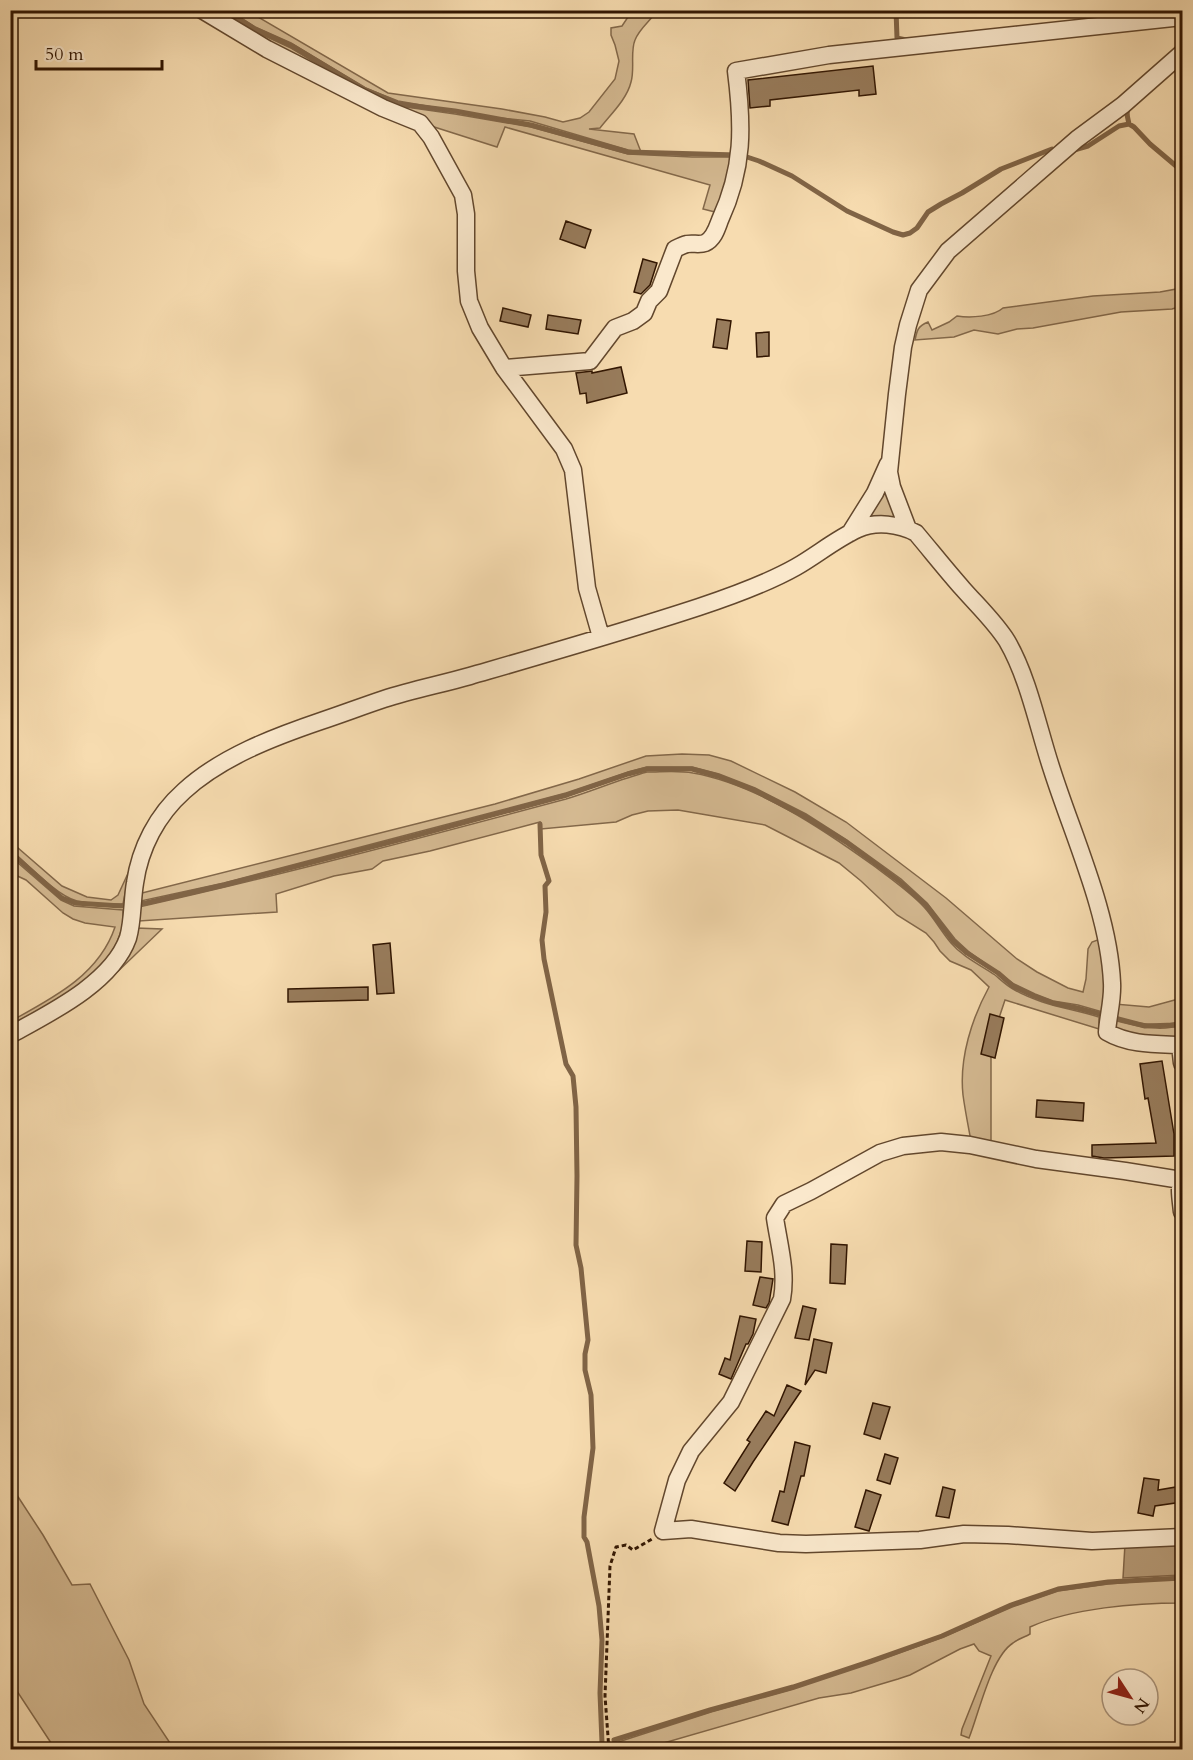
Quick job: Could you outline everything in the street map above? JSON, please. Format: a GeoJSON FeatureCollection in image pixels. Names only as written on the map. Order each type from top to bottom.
{"type":"FeatureCollection","features":[{"type":"Feature","properties":{"kind":"street"},"geometry":{"type":"LineString","coordinates":[[202,10],[267,49],[383,108],[420,123],[431,137],[463,195],[466,214],[466,271],[469,301],[480,328],[504,368],[564,449],[573,470],[588,588],[601,637]]}},
{"type":"Feature","properties":{"kind":"street"},"geometry":{"type":"LineString","coordinates":[[504,368],[590,361],[615,328],[644,314],[649,301],[659,291],[675,249],[687,244],[704,244],[712,237],[723,213],[738,168],[741,137],[736,71],[829,55],[1182,17]]}},
{"type":"Feature","properties":{"kind":"street"},"geometry":{"type":"LineString","coordinates":[[908,529],[892,487],[889,472],[897,394],[908,325],[919,290],[948,251],[1077,139],[1123,105],[1182,53]]}},
{"type":"Feature","properties":{"kind":"street"},"geometry":{"type":"LineString","coordinates":[[848,536],[883,478],[891,454]]}},
{"type":"Feature","properties":{"kind":"street"},"geometry":{"type":"LineString","coordinates":[[10,1035],[86,990],[114,961],[127,938],[146,842],[161,818],[183,792],[228,761],[280,735],[386,699],[701,607],[796,567],[858,529],[880,524],[908,529],[916,533],[1007,642],[1030,697],[1051,768],[1099,910],[1111,962],[1112,986],[1107,1032],[1134,1042],[1181,1045],[1182,1063]]}},
{"type":"Feature","properties":{"kind":"street"},"geometry":{"type":"LineString","coordinates":[[1182,1212],[1182,1178],[1036,1159],[970,1145],[941,1142],[903,1146],[880,1153],[784,1204],[775,1218],[783,1261],[782,1299],[731,1402],[691,1451],[677,1480],[663,1531],[691,1529],[779,1543],[806,1544],[920,1540],[964,1534],[1092,1541],[1182,1537]]}},
{"type":"Feature","properties":{"kind":"path"},"geometry":{"type":"LineString","coordinates":[[609,1749],[605,1696],[612,1555],[616,1547],[626,1545],[633,1550],[663,1531]]}},
{"type":"Feature","properties":{"kind":"shaded area"},"geometry":{"type":"Polygon","coordinates":[[[210,11],[221,11],[254,31],[291,48],[363,91],[399,106],[531,127],[628,154],[737,157],[719,213],[703,209],[710,185],[505,127],[497,147],[428,125],[210,11]]]}},
{"type":"Feature","properties":{"kind":"shaded area"},"geometry":{"type":"Polygon","coordinates":[[[230,11],[248,11],[388,93],[502,109],[563,122],[580,118],[589,112],[615,79],[619,61],[611,28],[622,26],[632,11],[657,11],[635,40],[632,77],[626,94],[600,128],[589,129],[634,134],[641,152],[530,121],[490,117],[398,101],[365,88],[291,43],[255,27],[230,11]]]}},
{"type":"Feature","properties":{"kind":"shaded area"},"geometry":{"type":"Polygon","coordinates":[[[1182,288],[1182,306],[1172,309],[1121,312],[998,334],[974,330],[954,337],[915,340],[918,329],[922,325],[928,322],[932,330],[957,316],[981,316],[1003,308],[1093,296],[1160,292],[1182,288]]]}},
{"type":"Feature","properties":{"kind":"shaded area"},"geometry":{"type":"Polygon","coordinates":[[[886,479],[900,521],[867,521],[886,479]]]}},
{"type":"Feature","properties":{"kind":"shaded area"},"geometry":{"type":"Polygon","coordinates":[[[709,755],[731,761],[795,792],[846,822],[946,898],[1017,959],[1068,988],[1083,992],[1088,949],[1092,942],[1103,938],[1106,1013],[1053,1001],[1014,984],[955,939],[927,903],[901,879],[847,840],[806,814],[755,788],[719,774],[692,767],[647,767],[566,793],[224,883],[141,901],[138,894],[495,804],[646,756],[709,755]]]}},
{"type":"Feature","properties":{"kind":"shaded area"},"geometry":{"type":"Polygon","coordinates":[[[647,772],[687,772],[717,779],[765,798],[811,823],[906,890],[924,907],[951,943],[966,957],[1023,994],[1044,1003],[1099,1017],[1099,1029],[1005,1000],[991,1042],[991,1144],[971,1141],[963,1095],[963,1067],[972,1025],[989,987],[971,970],[950,961],[926,933],[897,915],[839,863],[765,825],[678,810],[648,811],[616,822],[541,829],[540,822],[383,861],[372,869],[334,876],[276,894],[277,912],[139,921],[139,907],[300,869],[566,799],[647,772]]]}},
{"type":"Feature","properties":{"kind":"shaded area"},"geometry":{"type":"Polygon","coordinates":[[[10,841],[62,886],[87,897],[111,900],[118,895],[130,869],[123,904],[88,903],[69,898],[52,887],[11,850],[10,841]]]}},
{"type":"Feature","properties":{"kind":"shaded area"},"geometry":{"type":"Polygon","coordinates":[[[10,856],[61,900],[74,906],[123,910],[123,926],[117,942],[109,957],[83,987],[11,1029],[11,1021],[58,994],[86,972],[108,944],[115,927],[85,923],[63,913],[26,880],[11,873],[10,856]]]}},
{"type":"Feature","properties":{"kind":"shaded area"},"geometry":{"type":"Polygon","coordinates":[[[136,928],[162,929],[112,977],[136,928]]]}},
{"type":"Feature","properties":{"kind":"shaded area"},"geometry":{"type":"Polygon","coordinates":[[[1182,998],[1182,1021],[1148,1024],[1114,1017],[1115,1004],[1149,1007],[1182,998]]]}},
{"type":"Feature","properties":{"kind":"shaded area"},"geometry":{"type":"Polygon","coordinates":[[[1113,1020],[1156,1028],[1182,1025],[1182,1040],[1115,1033],[1113,1020]]]}},
{"type":"Feature","properties":{"kind":"shaded area"},"geometry":{"type":"Polygon","coordinates":[[[11,1486],[72,1585],[90,1584],[129,1660],[144,1704],[174,1749],[55,1749],[11,1682],[11,1486]]]}},
{"type":"Feature","properties":{"kind":"shaded area"},"geometry":{"type":"Polygon","coordinates":[[[1182,1542],[1182,1575],[1123,1578],[1125,1544],[1182,1542]]]}},
{"type":"Feature","properties":{"kind":"shaded area"},"geometry":{"type":"Polygon","coordinates":[[[1182,1579],[1182,1603],[1145,1604],[1084,1611],[1030,1627],[1030,1634],[1013,1643],[998,1660],[969,1738],[961,1735],[962,1729],[991,1656],[979,1651],[974,1644],[910,1675],[851,1693],[819,1698],[643,1749],[613,1749],[612,1744],[872,1663],[1058,1591],[1182,1579]]]}},
{"type":"Feature","properties":{"kind":"building"},"geometry":{"type":"Polygon","coordinates":[[[873,66],[876,94],[859,96],[859,90],[770,100],[770,106],[750,108],[748,80],[873,66]]]}},
{"type":"Feature","properties":{"kind":"building"},"geometry":{"type":"Polygon","coordinates":[[[566,221],[591,230],[585,248],[560,239],[566,221]]]}},
{"type":"Feature","properties":{"kind":"building"},"geometry":{"type":"Polygon","coordinates":[[[643,259],[657,263],[650,285],[641,294],[634,292],[643,259]]]}},
{"type":"Feature","properties":{"kind":"building"},"geometry":{"type":"Polygon","coordinates":[[[503,308],[531,315],[528,327],[500,321],[503,308]]]}},
{"type":"Feature","properties":{"kind":"building"},"geometry":{"type":"Polygon","coordinates":[[[548,315],[581,320],[578,334],[546,329],[548,315]]]}},
{"type":"Feature","properties":{"kind":"building"},"geometry":{"type":"Polygon","coordinates":[[[717,319],[731,321],[727,349],[713,347],[717,319]]]}},
{"type":"Feature","properties":{"kind":"building"},"geometry":{"type":"Polygon","coordinates":[[[769,332],[769,356],[757,357],[756,333],[769,332]]]}},
{"type":"Feature","properties":{"kind":"building"},"geometry":{"type":"Polygon","coordinates":[[[621,367],[627,393],[587,403],[586,393],[580,394],[576,373],[592,371],[592,373],[621,367]]]}},
{"type":"Feature","properties":{"kind":"building"},"geometry":{"type":"Polygon","coordinates":[[[390,943],[394,993],[377,994],[373,945],[390,943]]]}},
{"type":"Feature","properties":{"kind":"building"},"geometry":{"type":"Polygon","coordinates":[[[368,987],[368,1000],[288,1002],[288,989],[368,987]]]}},
{"type":"Feature","properties":{"kind":"building"},"geometry":{"type":"Polygon","coordinates":[[[990,1014],[1004,1018],[995,1058],[981,1054],[990,1014]]]}},
{"type":"Feature","properties":{"kind":"building"},"geometry":{"type":"Polygon","coordinates":[[[1162,1061],[1174,1134],[1174,1156],[1104,1158],[1092,1156],[1092,1145],[1156,1143],[1148,1098],[1145,1099],[1140,1064],[1162,1061]]]}},
{"type":"Feature","properties":{"kind":"building"},"geometry":{"type":"Polygon","coordinates":[[[1037,1100],[1084,1103],[1083,1121],[1036,1117],[1037,1100]]]}},
{"type":"Feature","properties":{"kind":"building"},"geometry":{"type":"Polygon","coordinates":[[[747,1241],[762,1242],[761,1272],[745,1271],[747,1241]]]}},
{"type":"Feature","properties":{"kind":"building"},"geometry":{"type":"Polygon","coordinates":[[[831,1244],[847,1245],[845,1284],[830,1283],[831,1244]]]}},
{"type":"Feature","properties":{"kind":"building"},"geometry":{"type":"Polygon","coordinates":[[[760,1277],[773,1279],[766,1308],[753,1305],[760,1277]]]}},
{"type":"Feature","properties":{"kind":"building"},"geometry":{"type":"Polygon","coordinates":[[[803,1306],[816,1309],[809,1340],[795,1338],[803,1306]]]}},
{"type":"Feature","properties":{"kind":"building"},"geometry":{"type":"Polygon","coordinates":[[[740,1316],[756,1319],[753,1334],[746,1344],[731,1379],[719,1374],[725,1358],[730,1360],[740,1316]]]}},
{"type":"Feature","properties":{"kind":"building"},"geometry":{"type":"Polygon","coordinates":[[[814,1339],[832,1343],[826,1373],[815,1370],[805,1385],[814,1339]]]}},
{"type":"Feature","properties":{"kind":"building"},"geometry":{"type":"Polygon","coordinates":[[[787,1385],[801,1391],[735,1491],[724,1483],[766,1411],[774,1416],[787,1385]]]}},
{"type":"Feature","properties":{"kind":"building"},"geometry":{"type":"Polygon","coordinates":[[[873,1403],[890,1407],[880,1439],[864,1434],[873,1403]]]}},
{"type":"Feature","properties":{"kind":"building"},"geometry":{"type":"Polygon","coordinates":[[[795,1442],[810,1446],[804,1476],[801,1476],[788,1525],[772,1521],[780,1491],[784,1492],[795,1442]]]}},
{"type":"Feature","properties":{"kind":"building"},"geometry":{"type":"Polygon","coordinates":[[[885,1454],[898,1458],[890,1484],[877,1480],[885,1454]]]}},
{"type":"Feature","properties":{"kind":"building"},"geometry":{"type":"Polygon","coordinates":[[[1144,1478],[1159,1480],[1158,1490],[1182,1486],[1182,1502],[1155,1506],[1153,1516],[1138,1513],[1144,1478]]]}},
{"type":"Feature","properties":{"kind":"building"},"geometry":{"type":"Polygon","coordinates":[[[943,1487],[955,1490],[949,1518],[936,1516],[943,1487]]]}},
{"type":"Feature","properties":{"kind":"building"},"geometry":{"type":"Polygon","coordinates":[[[866,1490],[881,1495],[869,1531],[855,1527],[866,1490]]]}},
{"type":"Feature","properties":{"kind":"waterway"},"geometry":{"type":"LineString","coordinates":[[225,10],[255,29],[292,46],[364,89],[399,104],[455,111],[531,125],[628,152],[737,155]]}},
{"type":"Feature","properties":{"kind":"waterway"},"geometry":{"type":"LineString","coordinates":[[896,10],[897,38],[906,40]]}},
{"type":"Feature","properties":{"kind":"waterway"},"geometry":{"type":"LineString","coordinates":[[1129,107],[1127,113],[1129,124]]}},
{"type":"Feature","properties":{"kind":"waterway"},"geometry":{"type":"LineString","coordinates":[[1074,150],[1088,146],[1119,126],[1129,124],[1182,171]]}},
{"type":"Feature","properties":{"kind":"waterway"},"geometry":{"type":"LineString","coordinates":[[744,156],[792,176],[847,211],[903,235],[917,228],[928,212],[1001,169],[1052,149]]}},
{"type":"Feature","properties":{"kind":"waterway"},"geometry":{"type":"LineString","coordinates":[[10,852],[62,898],[75,903],[121,906],[146,903],[414,836],[567,795],[647,769],[692,769],[754,790],[804,816],[846,842],[899,881],[926,905],[953,941],[1013,986],[1053,1003],[1145,1026],[1175,1025],[1182,1022]]}},
{"type":"Feature","properties":{"kind":"waterway"},"geometry":{"type":"LineString","coordinates":[[540,824],[541,855],[549,881],[545,886],[546,912],[542,940],[544,959],[566,1064],[573,1076],[576,1107],[576,1245],[581,1268],[588,1340],[585,1370],[591,1395],[593,1448],[584,1517],[584,1537],[587,1542],[599,1606],[602,1640],[600,1693],[602,1743],[587,1750]]}},
{"type":"Feature","properties":{"kind":"waterway"},"geometry":{"type":"LineString","coordinates":[[614,1740],[793,1687],[871,1661],[942,1636],[1011,1605],[1058,1589],[1108,1582],[1182,1578]]}}]}
